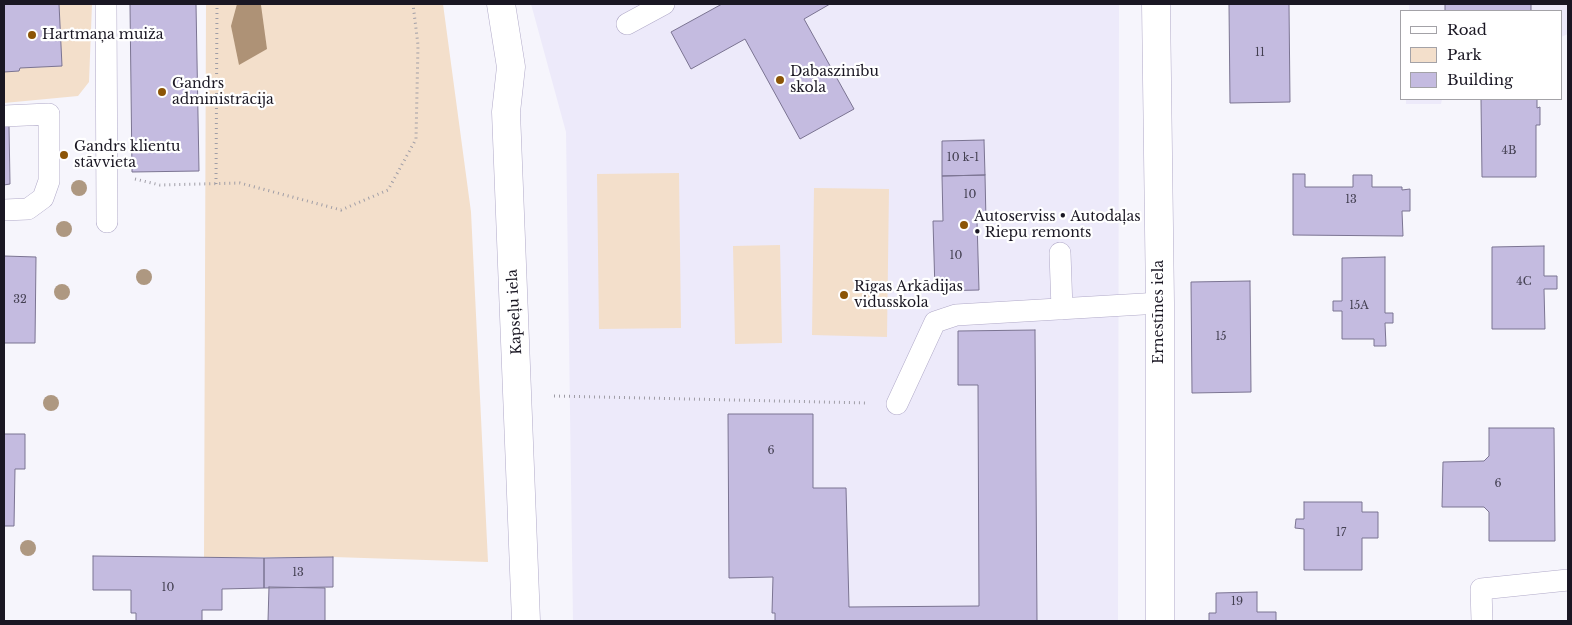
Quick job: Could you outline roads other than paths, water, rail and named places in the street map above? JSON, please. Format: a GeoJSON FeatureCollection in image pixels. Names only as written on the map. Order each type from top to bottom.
{"type":"FeatureCollection","features":[{"type":"Feature","properties":{"kind":"street","name":"Kapseļu iela"},"geometry":{"type":"LineString","coordinates":[[500,4],[511,68],[506,112],[526,621]]}},
{"type":"Feature","properties":{"kind":"street","name":"Ernestīnes iela"},"geometry":{"type":"LineString","coordinates":[[1156,4],[1160,303],[1160,621]]}},
{"type":"Feature","properties":{"kind":"lane"},"geometry":{"type":"LineString","coordinates":[[106,4],[107,222]]}},
{"type":"Feature","properties":{"kind":"lane"},"geometry":{"type":"LineString","coordinates":[[627,24],[664,4]]}},
{"type":"Feature","properties":{"kind":"lane"},"geometry":{"type":"LineString","coordinates":[[4,116],[49,114],[48,181],[43,198],[28,208],[4,210]]}},
{"type":"Feature","properties":{"kind":"lane"},"geometry":{"type":"LineString","coordinates":[[1060,253],[1062,309]]}},
{"type":"Feature","properties":{"kind":"lane"},"geometry":{"type":"LineString","coordinates":[[897,404],[935,322],[956,315],[1160,303]]}},
{"type":"Feature","properties":{"kind":"lane"},"geometry":{"type":"LineString","coordinates":[[1482,621],[1481,589],[1568,580]]}},
{"type":"Feature","properties":{"kind":"place","name":"Hartmaņa muiža"},"geometry":{"type":"Point","coordinates":[32,35]}},
{"type":"Feature","properties":{"kind":"place","name":"Dabaszinību skola"},"geometry":{"type":"Point","coordinates":[780,80]}},
{"type":"Feature","properties":{"kind":"place","name":"Gandrs administrācija"},"geometry":{"type":"Point","coordinates":[162,92]}},
{"type":"Feature","properties":{"kind":"place","name":"Gandrs klientu stāvvieta"},"geometry":{"type":"Point","coordinates":[64,155]}},
{"type":"Feature","properties":{"kind":"place","name":"Autoserviss • Autodaļas • Riepu remonts"},"geometry":{"type":"Point","coordinates":[964,225]}},
{"type":"Feature","properties":{"kind":"place","name":"Rīgas Arkādijas vidusskola"},"geometry":{"type":"Point","coordinates":[844,295]}}]}
